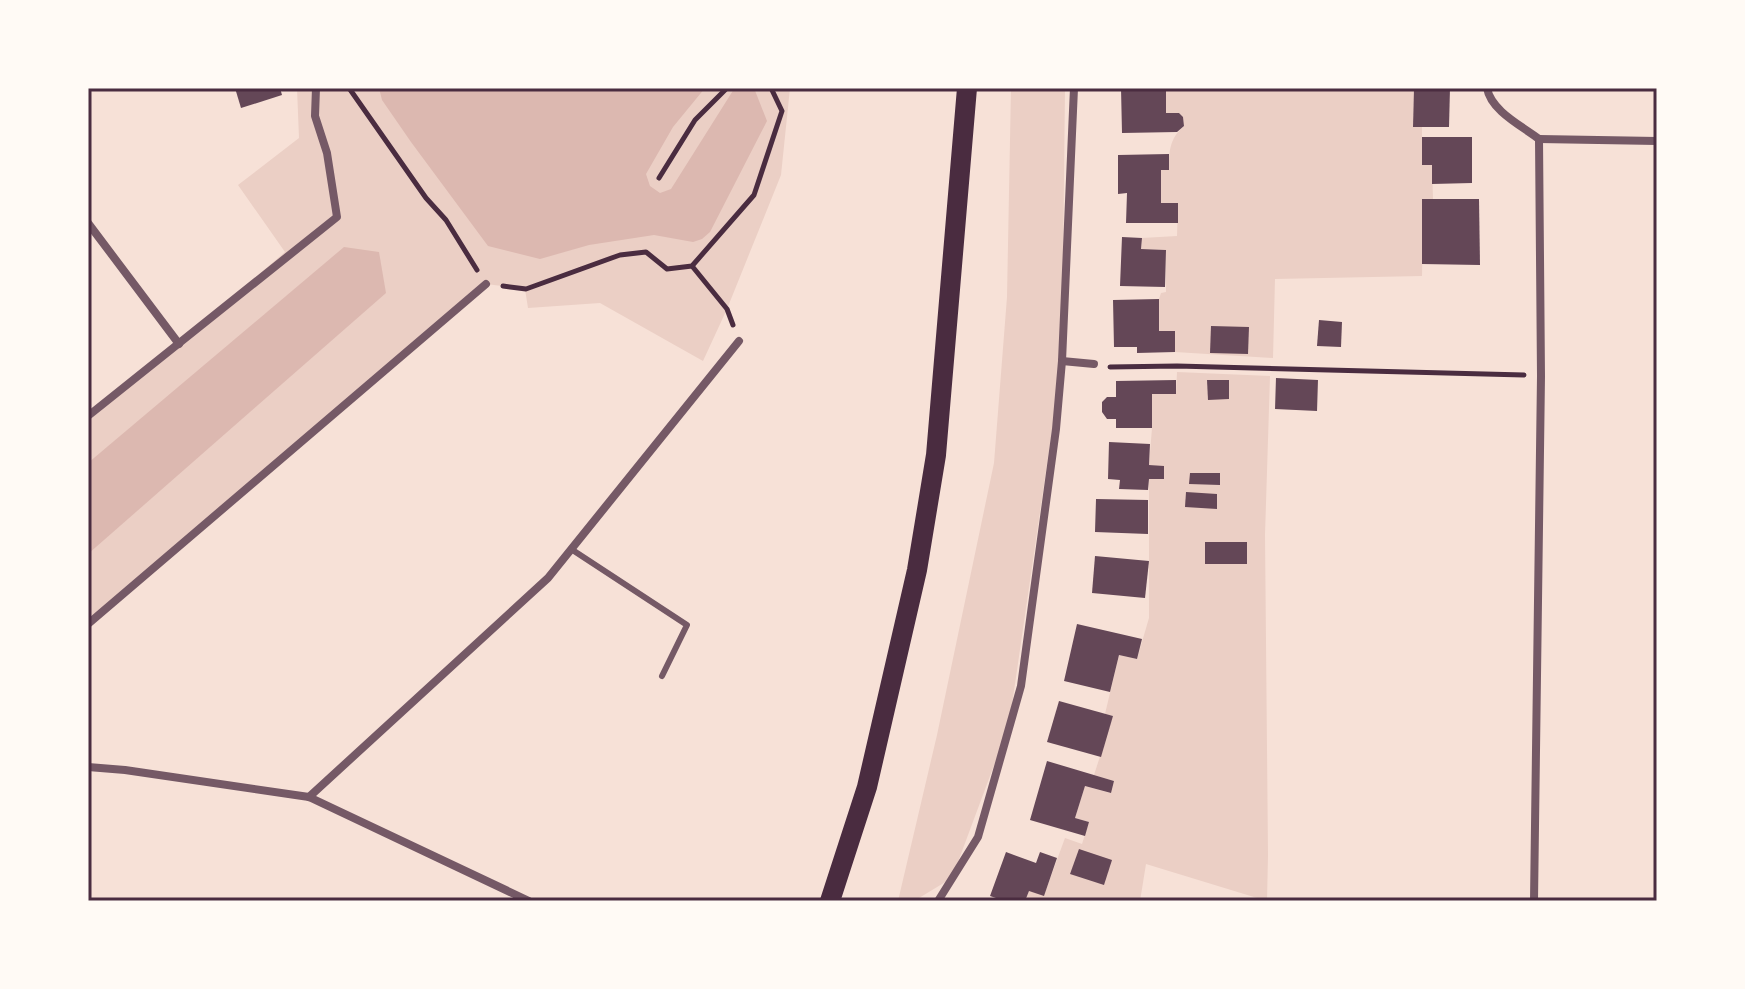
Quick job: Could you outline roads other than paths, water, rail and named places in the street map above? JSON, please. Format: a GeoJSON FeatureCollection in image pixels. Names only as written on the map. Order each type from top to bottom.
{"type":"FeatureCollection","features":[{"type":"Feature","properties":{"kind":"main road"},"geometry":{"type":"LineString","coordinates":[[830,901],[867,787],[917,570],[936,455],[967,88]]}},
{"type":"Feature","properties":{"kind":"street"},"geometry":{"type":"LineString","coordinates":[[88,416],[337,217],[327,153],[315,116],[316,88]]}},
{"type":"Feature","properties":{"kind":"street"},"geometry":{"type":"LineString","coordinates":[[938,901],[978,837],[1021,686],[1056,429],[1062,361],[1074,88]]}},
{"type":"Feature","properties":{"kind":"street"},"geometry":{"type":"LineString","coordinates":[[1487,88],[1499,109],[1539,139],[1657,141]]}},
{"type":"Feature","properties":{"kind":"street"},"geometry":{"type":"LineString","coordinates":[[1534,901],[1541,376],[1539,139]]}},
{"type":"Feature","properties":{"kind":"street"},"geometry":{"type":"LineString","coordinates":[[88,223],[179,344]]}},
{"type":"Feature","properties":{"kind":"street"},"geometry":{"type":"LineString","coordinates":[[88,624],[486,284]]}},
{"type":"Feature","properties":{"kind":"street"},"geometry":{"type":"LineString","coordinates":[[309,797],[548,578],[739,341]]}},
{"type":"Feature","properties":{"kind":"street"},"geometry":{"type":"LineString","coordinates":[[1062,361],[1094,364]]}},
{"type":"Feature","properties":{"kind":"street"},"geometry":{"type":"LineString","coordinates":[[88,767],[309,797],[529,901]]}},
{"type":"Feature","properties":{"kind":"lane"},"geometry":{"type":"LineString","coordinates":[[571,549],[687,625],[662,676]]}}]}
